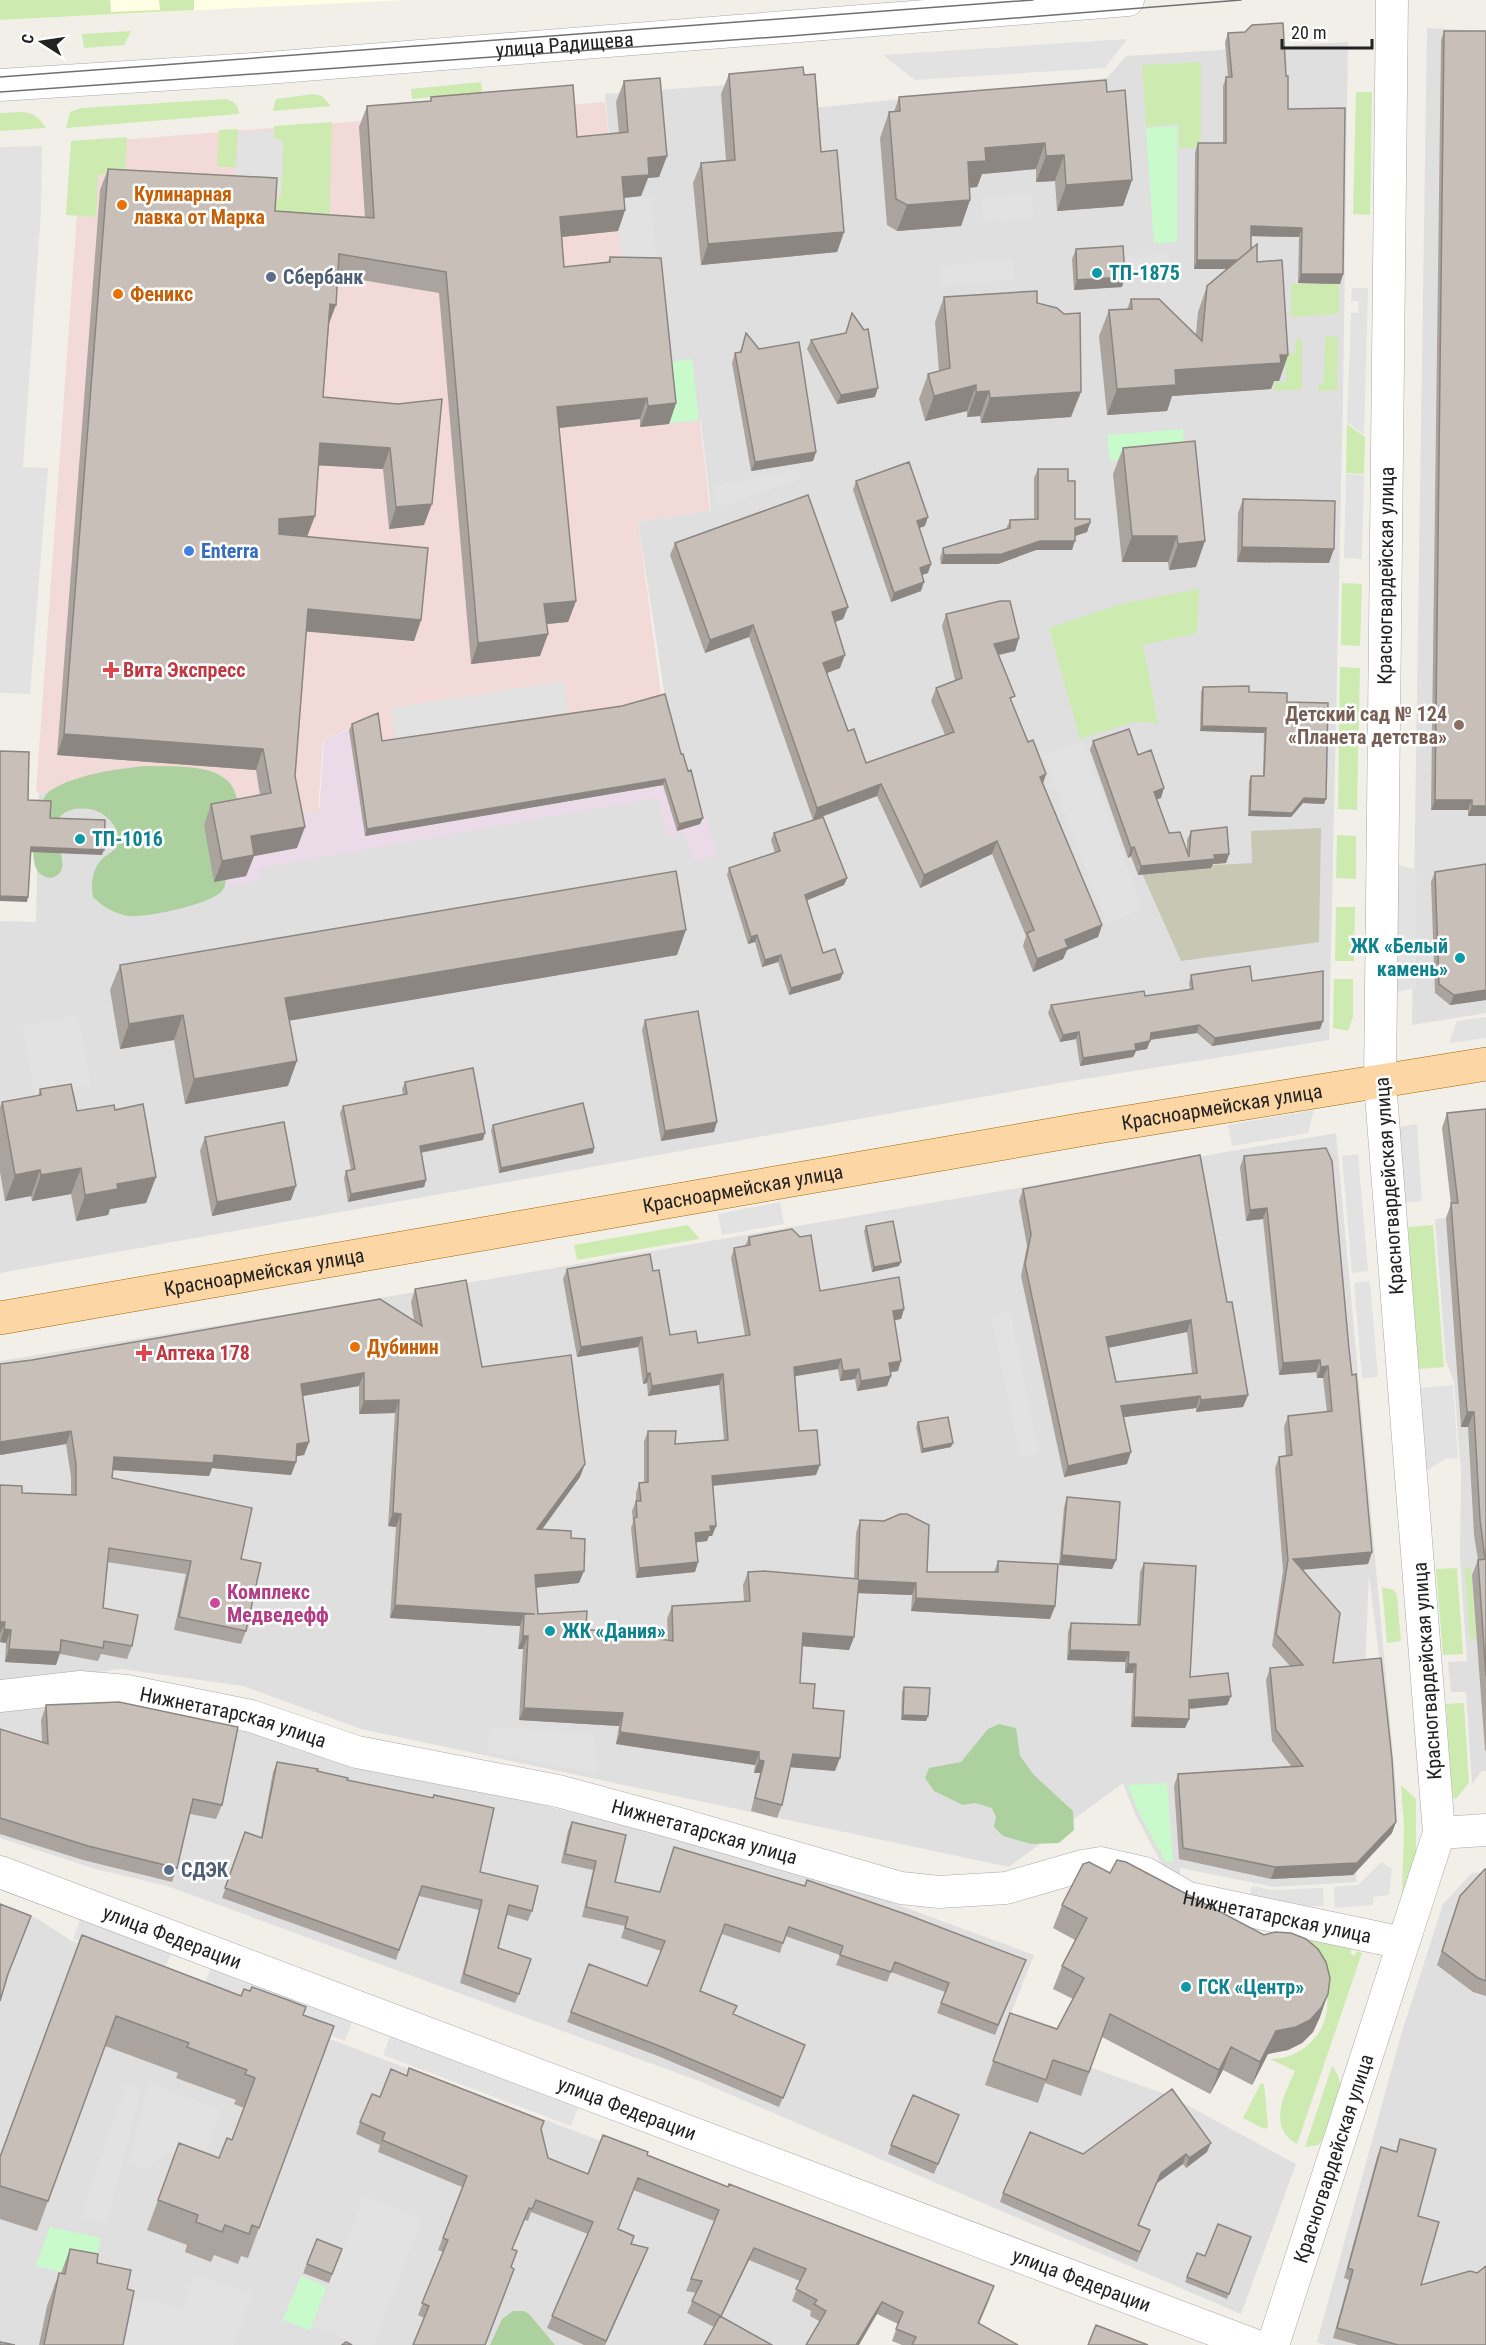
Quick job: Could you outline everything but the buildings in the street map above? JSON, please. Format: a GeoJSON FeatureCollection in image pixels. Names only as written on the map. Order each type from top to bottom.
{"type":"FeatureCollection","features":[{"type":"Feature","properties":{"kind":"main road","name":"Красноармейская улица"},"geometry":{"type":"LineString","coordinates":[[0,1318],[1085,1129],[1486,1064]]}},
{"type":"Feature","properties":{"kind":"street","name":"улица Радищева"},"geometry":{"type":"LineString","coordinates":[[0,85],[568,45],[1128,0]]}},
{"type":"Feature","properties":{"kind":"street","name":"Красногвардейская улица"},"geometry":{"type":"LineString","coordinates":[[1273,2345],[1439,1833],[1380,1082],[1392,0]]}},
{"type":"Feature","properties":{"kind":"street","name":"Нижнетатарская улица"},"geometry":{"type":"LineString","coordinates":[[0,1696],[80,1687],[127,1691],[250,1716],[357,1752],[558,1791],[901,1888],[939,1892],[1006,1888],[1082,1866],[1101,1863],[1145,1873],[1188,1898],[1404,1943]]}},
{"type":"Feature","properties":{"kind":"street"},"geometry":{"type":"LineString","coordinates":[[1439,1833],[1486,1830]]}},
{"type":"Feature","properties":{"kind":"street","name":"улица Федерации"},"geometry":{"type":"LineString","coordinates":[[0,1872],[1254,2345]]}},
{"type":"Feature","properties":{"kind":"shaded area"},"geometry":{"type":"Polygon","coordinates":[[[0,0],[405,0],[0,20],[0,0]]]}},
{"type":"Feature","properties":{"kind":"shaded area"},"geometry":{"type":"Polygon","coordinates":[[[1427,28],[1486,31],[1486,1013],[1412,1025],[1427,28]]]}},
{"type":"Feature","properties":{"kind":"shaded area"},"geometry":{"type":"Polygon","coordinates":[[[1127,39],[1105,68],[915,80],[883,55],[1127,39]]]}},
{"type":"Feature","properties":{"kind":"shaded area"},"geometry":{"type":"Polygon","coordinates":[[[1348,42],[1329,1040],[1065,1082],[0,1273],[0,921],[36,922],[39,785],[310,809],[667,710],[638,522],[711,510],[701,421],[670,424],[653,278],[624,281],[605,94],[810,79],[813,108],[1107,78],[1126,56],[1348,42]]]}},
{"type":"Feature","properties":{"kind":"shaded area"},"geometry":{"type":"Polygon","coordinates":[[[605,102],[624,280],[653,277],[669,424],[700,421],[710,510],[638,522],[662,702],[380,746],[376,717],[323,740],[318,813],[36,792],[82,143],[605,102]]]}},
{"type":"Feature","properties":{"kind":"shaded area"},"geometry":{"type":"Polygon","coordinates":[[[274,131],[274,138],[283,141],[281,193],[235,190],[238,133],[274,131]]]}},
{"type":"Feature","properties":{"kind":"shaded area"},"geometry":{"type":"Polygon","coordinates":[[[42,146],[41,211],[23,467],[48,468],[30,694],[0,693],[0,147],[42,146]]]}},
{"type":"Feature","properties":{"kind":"shaded area"},"geometry":{"type":"Polygon","coordinates":[[[1032,194],[1034,218],[983,222],[981,198],[1032,194]]]}},
{"type":"Feature","properties":{"kind":"shaded area"},"geometry":{"type":"Polygon","coordinates":[[[650,196],[659,276],[624,280],[616,199],[650,196]]]}},
{"type":"Feature","properties":{"kind":"shaded area"},"geometry":{"type":"Polygon","coordinates":[[[1169,253],[1170,274],[1126,277],[1124,256],[1169,253]]]}},
{"type":"Feature","properties":{"kind":"shaded area"},"geometry":{"type":"Polygon","coordinates":[[[1013,260],[1015,280],[941,285],[940,265],[1013,260]]]}},
{"type":"Feature","properties":{"kind":"shaded area"},"geometry":{"type":"Polygon","coordinates":[[[1352,288],[1368,288],[1364,435],[1347,422],[1351,313],[1358,313],[1359,301],[1351,301],[1352,288]]]}},
{"type":"Feature","properties":{"kind":"shaded area"},"geometry":{"type":"Polygon","coordinates":[[[798,469],[801,479],[716,508],[712,486],[798,469]]]}},
{"type":"Feature","properties":{"kind":"shaded area"},"geometry":{"type":"Polygon","coordinates":[[[1346,474],[1364,475],[1362,559],[1344,558],[1346,474]]]}},
{"type":"Feature","properties":{"kind":"shaded area"},"geometry":{"type":"Polygon","coordinates":[[[564,681],[568,712],[395,740],[391,708],[564,681]]]}},
{"type":"Feature","properties":{"kind":"shaded area"},"geometry":{"type":"Polygon","coordinates":[[[375,718],[379,746],[679,759],[687,775],[692,774],[717,854],[695,862],[683,832],[668,836],[657,798],[260,868],[261,880],[210,889],[193,805],[319,814],[324,740],[375,718]]]}},
{"type":"Feature","properties":{"kind":"shaded area"},"geometry":{"type":"Polygon","coordinates":[[[1083,741],[1142,909],[1107,924],[1043,756],[1083,741]]]}},
{"type":"Feature","properties":{"kind":"shaded area"},"geometry":{"type":"Polygon","coordinates":[[[1321,828],[1319,942],[1181,961],[1140,869],[1252,863],[1251,831],[1321,828]]]}},
{"type":"Feature","properties":{"kind":"shaded area"},"geometry":{"type":"Polygon","coordinates":[[[1391,863],[1417,870],[1416,988],[1390,993],[1391,863]]]}},
{"type":"Feature","properties":{"kind":"shaded area"},"geometry":{"type":"Polygon","coordinates":[[[78,1015],[91,1084],[35,1095],[22,1026],[78,1015]]]}},
{"type":"Feature","properties":{"kind":"shaded area"},"geometry":{"type":"Polygon","coordinates":[[[1486,1017],[1486,1038],[1449,1043],[1457,1021],[1486,1017]]]}},
{"type":"Feature","properties":{"kind":"shaded area"},"geometry":{"type":"Polygon","coordinates":[[[1314,1110],[1308,1133],[1232,1146],[1228,1125],[1314,1110]]]}},
{"type":"Feature","properties":{"kind":"shaded area"},"geometry":{"type":"Polygon","coordinates":[[[1417,1124],[1422,1201],[1398,1203],[1393,1128],[1417,1124]]]}},
{"type":"Feature","properties":{"kind":"shaded area"},"geometry":{"type":"Polygon","coordinates":[[[1336,1133],[1400,1830],[1369,1574],[1356,1882],[1274,1887],[1180,1868],[1180,1873],[1176,1877],[1166,1870],[1159,1859],[1135,1814],[1123,1783],[1009,1867],[361,1729],[243,1686],[121,1669],[0,1684],[0,1361],[299,1312],[1336,1133]]]}},
{"type":"Feature","properties":{"kind":"shaded area"},"geometry":{"type":"Polygon","coordinates":[[[1358,1154],[1368,1271],[1352,1273],[1342,1156],[1358,1154]]]}},
{"type":"Feature","properties":{"kind":"shaded area"},"geometry":{"type":"Polygon","coordinates":[[[780,1202],[784,1224],[722,1235],[718,1214],[780,1202]]]}},
{"type":"Feature","properties":{"kind":"shaded area"},"geometry":{"type":"Polygon","coordinates":[[[1486,1215],[1486,1771],[1482,1771],[1472,1784],[1466,1692],[1451,1692],[1448,1662],[1467,1661],[1460,1557],[1461,1474],[1454,1382],[1446,1361],[1435,1219],[1486,1215]]]}},
{"type":"Feature","properties":{"kind":"shaded area"},"geometry":{"type":"Polygon","coordinates":[[[1370,1281],[1378,1377],[1362,1378],[1354,1283],[1370,1281]]]}},
{"type":"Feature","properties":{"kind":"shaded area"},"geometry":{"type":"Polygon","coordinates":[[[1010,1312],[1039,1453],[1020,1457],[991,1316],[1010,1312]]]}},
{"type":"Feature","properties":{"kind":"shaded area"},"geometry":{"type":"Polygon","coordinates":[[[1453,1385],[1458,1458],[1445,1459],[1426,1471],[1420,1388],[1453,1385]]]}},
{"type":"Feature","properties":{"kind":"shaded area"},"geometry":{"type":"Polygon","coordinates":[[[114,1694],[783,1866],[885,1900],[1034,1955],[1002,2036],[1168,2095],[1296,2164],[1241,2314],[699,2081],[167,1886],[96,1869],[0,1838],[0,1707],[114,1694]]]}},
{"type":"Feature","properties":{"kind":"shaded area"},"geometry":{"type":"Polygon","coordinates":[[[489,1727],[594,1734],[598,1774],[487,1752],[489,1727]]]}},
{"type":"Feature","properties":{"kind":"shaded area"},"geometry":{"type":"Polygon","coordinates":[[[1381,1862],[1392,1869],[1389,1895],[1373,1897],[1373,1905],[1335,1908],[1334,1887],[1358,1885],[1381,1862]]]}},
{"type":"Feature","properties":{"kind":"shaded area"},"geometry":{"type":"Polygon","coordinates":[[[1486,1872],[1486,2345],[1326,2345],[1317,2342],[1401,2035],[1443,1904],[1472,1873],[1486,1872]]]}},
{"type":"Feature","properties":{"kind":"shaded area"},"geometry":{"type":"Polygon","coordinates":[[[1252,1886],[1272,1890],[1323,1888],[1324,1906],[1272,1908],[1248,1903],[1252,1886]]]}},
{"type":"Feature","properties":{"kind":"shaded area"},"geometry":{"type":"Polygon","coordinates":[[[0,1906],[36,1918],[72,1941],[868,2241],[807,2345],[0,2345],[0,1906]]]}},
{"type":"Feature","properties":{"kind":"shaded area"},"geometry":{"type":"Polygon","coordinates":[[[80,1920],[171,1954],[163,1973],[73,1939],[80,1920]]]}},
{"type":"Feature","properties":{"kind":"shaded area"},"geometry":{"type":"Polygon","coordinates":[[[211,1968],[352,2022],[345,2041],[203,1987],[211,1968]]]}},
{"type":"Feature","properties":{"kind":"shaded area"},"geometry":{"type":"Polygon","coordinates":[[[390,2036],[578,2108],[571,2126],[383,2055],[390,2036]]]}},
{"type":"Feature","properties":{"kind":"shaded area"},"geometry":{"type":"Polygon","coordinates":[[[149,2083],[220,2110],[201,2163],[170,2152],[145,2169],[129,2163],[149,2083]]]}},
{"type":"Feature","properties":{"kind":"shaded area"},"geometry":{"type":"Polygon","coordinates":[[[127,2084],[141,2089],[107,2223],[80,2218],[127,2084]]]}},
{"type":"Feature","properties":{"kind":"shaded area"},"geometry":{"type":"Polygon","coordinates":[[[364,2196],[422,2219],[373,2345],[361,2345],[313,2326],[364,2196]]]}},
{"type":"Feature","properties":{"kind":"shaded area"},"geometry":{"type":"Polygon","coordinates":[[[194,2275],[252,2293],[234,2345],[124,2345],[134,2297],[183,2308],[194,2275]]]}},
{"type":"Feature","properties":{"kind":"green space"},"geometry":{"type":"Polygon","coordinates":[[[0,0],[110,0],[111,12],[160,10],[159,0],[194,0],[194,10],[0,20],[0,0]]]}},
{"type":"Feature","properties":{"kind":"green space"},"geometry":{"type":"Polygon","coordinates":[[[131,31],[124,45],[84,48],[82,34],[131,31]]]}},
{"type":"Feature","properties":{"kind":"green space"},"geometry":{"type":"Polygon","coordinates":[[[1201,62],[1201,148],[1179,148],[1179,124],[1146,127],[1142,65],[1201,62]]]}},
{"type":"Feature","properties":{"kind":"green space"},"geometry":{"type":"Polygon","coordinates":[[[481,82],[482,92],[412,99],[411,89],[481,82]]]}},
{"type":"Feature","properties":{"kind":"green space"},"geometry":{"type":"Polygon","coordinates":[[[1356,92],[1372,92],[1370,215],[1353,214],[1356,92]]]}},
{"type":"Feature","properties":{"kind":"green space"},"geometry":{"type":"Polygon","coordinates":[[[313,94],[322,96],[331,106],[273,111],[277,99],[313,94]]]}},
{"type":"Feature","properties":{"kind":"green space"},"geometry":{"type":"Polygon","coordinates":[[[225,99],[235,104],[239,114],[66,128],[70,112],[81,108],[225,99]]]}},
{"type":"Feature","properties":{"kind":"green space"},"geometry":{"type":"Polygon","coordinates":[[[22,112],[36,117],[46,128],[0,131],[0,113],[22,112]]]}},
{"type":"Feature","properties":{"kind":"green space"},"geometry":{"type":"Polygon","coordinates":[[[332,122],[329,228],[270,224],[271,200],[281,197],[283,141],[274,138],[274,126],[332,122]]]}},
{"type":"Feature","properties":{"kind":"green space"},"geometry":{"type":"Polygon","coordinates":[[[1177,126],[1177,242],[1154,243],[1146,128],[1177,126]]]}},
{"type":"Feature","properties":{"kind":"green space"},"geometry":{"type":"Polygon","coordinates":[[[238,129],[236,167],[217,167],[219,130],[238,129]]]}},
{"type":"Feature","properties":{"kind":"green space"},"geometry":{"type":"Polygon","coordinates":[[[127,137],[125,172],[98,175],[96,217],[66,215],[71,141],[127,137]]]}},
{"type":"Feature","properties":{"kind":"green space"},"geometry":{"type":"Polygon","coordinates":[[[1291,284],[1339,284],[1339,314],[1291,317],[1291,284]]]}},
{"type":"Feature","properties":{"kind":"green space"},"geometry":{"type":"Polygon","coordinates":[[[1338,336],[1337,390],[1318,391],[1319,385],[1324,382],[1325,337],[1338,336]]]}},
{"type":"Feature","properties":{"kind":"green space"},"geometry":{"type":"Polygon","coordinates":[[[1302,339],[1302,389],[1274,391],[1274,383],[1286,382],[1285,354],[1296,353],[1295,340],[1302,339]]]}},
{"type":"Feature","properties":{"kind":"green space"},"geometry":{"type":"Polygon","coordinates":[[[692,359],[699,420],[669,423],[663,363],[692,359]]]}},
{"type":"Feature","properties":{"kind":"green space"},"geometry":{"type":"Polygon","coordinates":[[[1347,424],[1365,437],[1364,474],[1346,473],[1347,424]]]}},
{"type":"Feature","properties":{"kind":"green space"},"geometry":{"type":"Polygon","coordinates":[[[1183,429],[1185,455],[1110,461],[1107,435],[1183,429]]]}},
{"type":"Feature","properties":{"kind":"green space"},"geometry":{"type":"Polygon","coordinates":[[[1342,583],[1362,584],[1360,646],[1341,645],[1342,583]]]}},
{"type":"Feature","properties":{"kind":"green space"},"geometry":{"type":"Polygon","coordinates":[[[1199,589],[1197,633],[1143,645],[1158,723],[1134,722],[1080,739],[1049,628],[1121,604],[1199,589]]]}},
{"type":"Feature","properties":{"kind":"green space"},"geometry":{"type":"Polygon","coordinates":[[[1340,667],[1360,668],[1357,810],[1338,809],[1340,667]]]}},
{"type":"Feature","properties":{"kind":"green space"},"geometry":{"type":"Polygon","coordinates":[[[146,766],[186,767],[214,772],[225,778],[233,787],[237,800],[222,891],[206,901],[193,905],[149,915],[129,916],[105,907],[93,897],[92,881],[95,871],[103,858],[117,846],[118,833],[107,817],[90,809],[76,809],[63,814],[56,829],[62,867],[59,874],[51,878],[44,876],[36,868],[33,851],[35,826],[41,803],[46,795],[62,784],[85,776],[146,766]]]}},
{"type":"Feature","properties":{"kind":"green space"},"geometry":{"type":"Polygon","coordinates":[[[1337,835],[1356,836],[1356,879],[1336,878],[1337,835]]]}},
{"type":"Feature","properties":{"kind":"green space"},"geometry":{"type":"Polygon","coordinates":[[[1336,907],[1355,907],[1354,961],[1335,961],[1336,907]]]}},
{"type":"Feature","properties":{"kind":"green space"},"geometry":{"type":"Polygon","coordinates":[[[1334,979],[1353,979],[1353,1017],[1348,1031],[1333,1028],[1334,979]]]}},
{"type":"Feature","properties":{"kind":"green space"},"geometry":{"type":"Polygon","coordinates":[[[688,1225],[700,1239],[577,1260],[574,1245],[688,1225]]]}},
{"type":"Feature","properties":{"kind":"green space"},"geometry":{"type":"Polygon","coordinates":[[[1433,1225],[1444,1367],[1419,1369],[1408,1227],[1433,1225]]]}},
{"type":"Feature","properties":{"kind":"green space"},"geometry":{"type":"Polygon","coordinates":[[[1471,1567],[1476,1639],[1470,1640],[1465,1568],[1471,1567]]]}},
{"type":"Feature","properties":{"kind":"green space"},"geometry":{"type":"Polygon","coordinates":[[[1457,1568],[1463,1654],[1443,1655],[1436,1569],[1457,1568]]]}},
{"type":"Feature","properties":{"kind":"green space"},"geometry":{"type":"Polygon","coordinates":[[[1382,1587],[1394,1590],[1397,1596],[1401,1641],[1387,1643],[1382,1587]]]}},
{"type":"Feature","properties":{"kind":"green space"},"geometry":{"type":"Polygon","coordinates":[[[1464,1703],[1469,1783],[1455,1800],[1452,1791],[1446,1704],[1464,1703]]]}},
{"type":"Feature","properties":{"kind":"green space"},"geometry":{"type":"Polygon","coordinates":[[[999,1724],[1016,1728],[1020,1756],[1034,1775],[1073,1811],[1074,1830],[1059,1843],[1031,1844],[1003,1836],[994,1827],[996,1817],[992,1808],[975,1803],[963,1805],[934,1791],[925,1778],[929,1768],[961,1762],[988,1729],[999,1724]]]}},
{"type":"Feature","properties":{"kind":"green space"},"geometry":{"type":"Polygon","coordinates":[[[1167,1783],[1173,1862],[1166,1862],[1140,1815],[1127,1785],[1167,1783]]]}},
{"type":"Feature","properties":{"kind":"green space"},"geometry":{"type":"Polygon","coordinates":[[[1401,1785],[1416,1799],[1416,1851],[1408,1893],[1402,1893],[1404,1827],[1401,1785]]]}},
{"type":"Feature","properties":{"kind":"green space"},"geometry":{"type":"Polygon","coordinates":[[[1308,1941],[1339,1944],[1352,1949],[1350,1953],[1354,1956],[1357,1951],[1362,1953],[1297,2144],[1282,2129],[1280,2120],[1286,2090],[1295,2071],[1270,2059],[1283,2058],[1306,2047],[1321,2028],[1326,2016],[1326,1990],[1308,1941]]]}},
{"type":"Feature","properties":{"kind":"green space"},"geometry":{"type":"Polygon","coordinates":[[[1332,2066],[1338,2075],[1341,2087],[1324,2138],[1318,2145],[1305,2147],[1332,2066]]]}},
{"type":"Feature","properties":{"kind":"green space"},"geometry":{"type":"Polygon","coordinates":[[[1261,2083],[1264,2084],[1268,2125],[1264,2129],[1243,2118],[1261,2083]]]}},
{"type":"Feature","properties":{"kind":"green space"},"geometry":{"type":"Polygon","coordinates":[[[50,2227],[101,2238],[91,2279],[36,2266],[50,2227]]]}},
{"type":"Feature","properties":{"kind":"green space"},"geometry":{"type":"Polygon","coordinates":[[[301,2276],[327,2287],[310,2330],[283,2320],[301,2276]]]}},
{"type":"Feature","properties":{"kind":"green space"},"geometry":{"type":"Polygon","coordinates":[[[513,2311],[524,2311],[529,2314],[555,2345],[490,2345],[502,2319],[513,2311]]]}},
{"type":"Feature","properties":{"kind":"tram line"},"geometry":{"type":"LineString","coordinates":[[0,77],[1033,0]]}},
{"type":"Feature","properties":{"kind":"tram line"},"geometry":{"type":"LineString","coordinates":[[0,92],[790,36],[1241,0]]}},
{"type":"Feature","properties":{"kind":"place","name":"Кулинарная лавка от Марка"},"geometry":{"type":"Point","coordinates":[122,205]}},
{"type":"Feature","properties":{"kind":"place","name":"ТП-1875"},"geometry":{"type":"Point","coordinates":[1097,273]}},
{"type":"Feature","properties":{"kind":"place","name":"Сбербанк"},"geometry":{"type":"Point","coordinates":[271,277]}},
{"type":"Feature","properties":{"kind":"place","name":"Феникс"},"geometry":{"type":"Point","coordinates":[118,294]}},
{"type":"Feature","properties":{"kind":"place","name":"Enterra"},"geometry":{"type":"Point","coordinates":[189,551]}},
{"type":"Feature","properties":{"kind":"place","name":"Вита Экспресс"},"geometry":{"type":"Point","coordinates":[111,670]}},
{"type":"Feature","properties":{"kind":"place","name":"Детский сад № 124 «Планета детства»"},"geometry":{"type":"Point","coordinates":[1459,725]}},
{"type":"Feature","properties":{"kind":"place","name":"ТП-1016"},"geometry":{"type":"Point","coordinates":[80,839]}},
{"type":"Feature","properties":{"kind":"place","name":"ЖК «Белый камень»"},"geometry":{"type":"Point","coordinates":[1460,958]}},
{"type":"Feature","properties":{"kind":"place","name":"Дубинин"},"geometry":{"type":"Point","coordinates":[355,1347]}},
{"type":"Feature","properties":{"kind":"place","name":"Аптека 178"},"geometry":{"type":"Point","coordinates":[144,1353]}},
{"type":"Feature","properties":{"kind":"place","name":"Комплекс Медведефф"},"geometry":{"type":"Point","coordinates":[215,1603]}},
{"type":"Feature","properties":{"kind":"place","name":"ЖК «Дания»"},"geometry":{"type":"Point","coordinates":[550,1631]}},
{"type":"Feature","properties":{"kind":"place","name":"СДЭК"},"geometry":{"type":"Point","coordinates":[169,1870]}},
{"type":"Feature","properties":{"kind":"place","name":"ГСК «Центр»"},"geometry":{"type":"Point","coordinates":[1186,1987]}}]}
